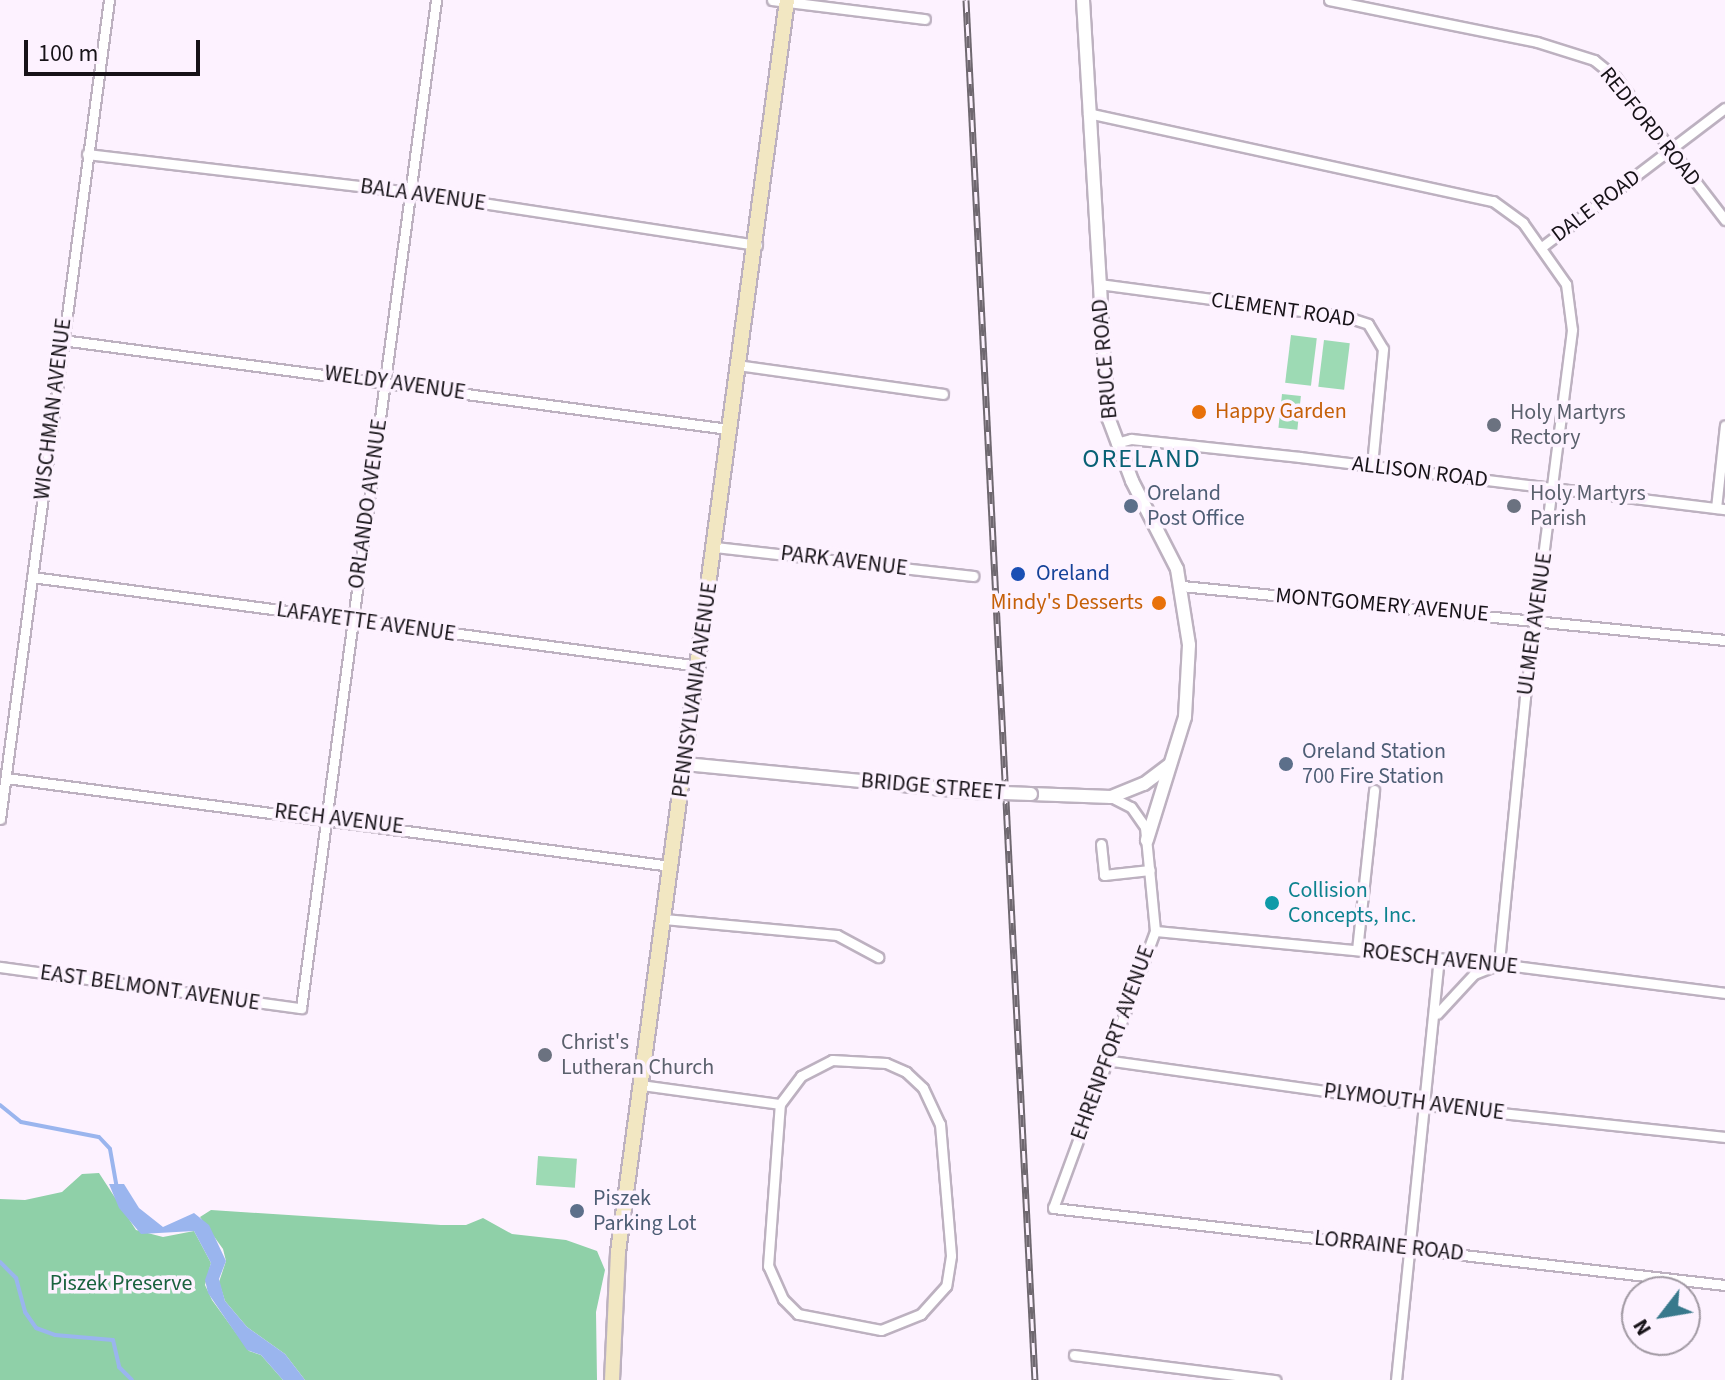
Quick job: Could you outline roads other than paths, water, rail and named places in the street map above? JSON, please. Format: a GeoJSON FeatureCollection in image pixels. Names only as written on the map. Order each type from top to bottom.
{"type":"FeatureCollection","features":[{"type":"Feature","properties":{"kind":"main road","name":"PENNSYLVANIA AVENUE"},"geometry":{"type":"LineString","coordinates":[[612,1380],[614,1286],[700,666],[728,429],[757,245],[782,1]]}},
{"type":"Feature","properties":{"kind":"street","name":"WISCHMAN AVENUE"},"geometry":{"type":"LineString","coordinates":[[0,819],[109,0]]}},
{"type":"Feature","properties":{"kind":"street","name":"ORLANDO AVENUE"},"geometry":{"type":"LineString","coordinates":[[301,1008],[323,817],[436,0]]}},
{"type":"Feature","properties":{"kind":"street","name":"BRUCE ROAD"},"geometry":{"type":"LineString","coordinates":[[1083,0],[1105,403],[1116,443],[1182,586],[1189,690],[1147,840]]}},
{"type":"Feature","properties":{"kind":"street","name":"REDFORD ROAD"},"geometry":{"type":"LineString","coordinates":[[1329,0],[1583,54],[1616,78],[1725,220]]}},
{"type":"Feature","properties":{"kind":"street"},"geometry":{"type":"LineString","coordinates":[[782,1],[925,19]]}},
{"type":"Feature","properties":{"kind":"street","name":"DALE ROAD"},"geometry":{"type":"LineString","coordinates":[[1543,246],[1725,108]]}},
{"type":"Feature","properties":{"kind":"street","name":"ULMER AVENUE"},"geometry":{"type":"LineString","coordinates":[[1088,113],[1477,196],[1510,211],[1543,246],[1566,284],[1572,317],[1499,964]]}},
{"type":"Feature","properties":{"kind":"street","name":"BALA AVENUE"},"geometry":{"type":"LineString","coordinates":[[87,154],[410,192],[757,245]]}},
{"type":"Feature","properties":{"kind":"street","name":"CLEMENT ROAD"},"geometry":{"type":"LineString","coordinates":[[1099,284],[1347,317],[1368,324],[1383,349],[1372,465]]}},
{"type":"Feature","properties":{"kind":"street","name":"WELDY AVENUE"},"geometry":{"type":"LineString","coordinates":[[62,340],[728,429]]}},
{"type":"Feature","properties":{"kind":"street"},"geometry":{"type":"LineString","coordinates":[[737,365],[943,394]]}},
{"type":"Feature","properties":{"kind":"street"},"geometry":{"type":"LineString","coordinates":[[1720,508],[1725,425]]}},
{"type":"Feature","properties":{"kind":"street","name":"ALLISON ROAD"},"geometry":{"type":"LineString","coordinates":[[1116,443],[1131,439],[1720,508]]}},
{"type":"Feature","properties":{"kind":"street","name":"PARK AVENUE"},"geometry":{"type":"LineString","coordinates":[[715,547],[973,576]]}},
{"type":"Feature","properties":{"kind":"street","name":"LAFAYETTE AVENUE"},"geometry":{"type":"LineString","coordinates":[[32,577],[700,666]]}},
{"type":"Feature","properties":{"kind":"street","name":"MONTGOMERY AVENUE"},"geometry":{"type":"LineString","coordinates":[[1182,586],[1725,640]]}},
{"type":"Feature","properties":{"kind":"street","name":"BRIDGE STREET"},"geometry":{"type":"LineString","coordinates":[[685,764],[978,792],[1111,797],[1144,784],[1171,763]]}},
{"type":"Feature","properties":{"kind":"street","name":"RECH AVENUE"},"geometry":{"type":"LineString","coordinates":[[6,778],[323,817],[671,866]]}},
{"type":"Feature","properties":{"kind":"street"},"geometry":{"type":"LineString","coordinates":[[1357,950],[1374,790]]}},
{"type":"Feature","properties":{"kind":"street","name":"EHRENPFORT AVENUE"},"geometry":{"type":"LineString","coordinates":[[1053,1208],[1155,931],[1147,840],[1136,812],[1111,797]]}},
{"type":"Feature","properties":{"kind":"street"},"geometry":{"type":"LineString","coordinates":[[1101,844],[1104,875],[1150,870]]}},
{"type":"Feature","properties":{"kind":"street"},"geometry":{"type":"LineString","coordinates":[[664,919],[837,935],[878,957]]}},
{"type":"Feature","properties":{"kind":"street","name":"ROESCH AVENUE"},"geometry":{"type":"LineString","coordinates":[[1155,931],[1499,964],[1725,993]]}},
{"type":"Feature","properties":{"kind":"street"},"geometry":{"type":"LineString","coordinates":[[1396,1380],[1408,1248],[1437,1014],[1439,959]]}},
{"type":"Feature","properties":{"kind":"street"},"geometry":{"type":"LineString","coordinates":[[1437,1014],[1474,974],[1499,964]]}},
{"type":"Feature","properties":{"kind":"street","name":"EAST BELMONT AVENUE"},"geometry":{"type":"LineString","coordinates":[[0,967],[301,1008]]}},
{"type":"Feature","properties":{"kind":"street"},"geometry":{"type":"LineString","coordinates":[[832,1060],[886,1063],[923,1088],[940,1124],[951,1256],[946,1286],[921,1314],[881,1330],[806,1318],[783,1299],[771,1277],[767,1249],[780,1104],[801,1076],[832,1060]]}},
{"type":"Feature","properties":{"kind":"street","name":"PLYMOUTH AVENUE"},"geometry":{"type":"LineString","coordinates":[[1105,1060],[1426,1105],[1725,1137]]}},
{"type":"Feature","properties":{"kind":"street"},"geometry":{"type":"LineString","coordinates":[[641,1085],[780,1104]]}},
{"type":"Feature","properties":{"kind":"street","name":"LORRAINE ROAD"},"geometry":{"type":"LineString","coordinates":[[1053,1208],[1725,1285]]}},
{"type":"Feature","properties":{"kind":"street"},"geometry":{"type":"LineString","coordinates":[[1074,1355],[1275,1380]]}},
{"type":"Feature","properties":{"kind":"water"},"geometry":{"type":"Polygon","coordinates":[[[109,1184],[124,1184],[139,1208],[163,1227],[194,1213],[209,1225],[226,1261],[219,1279],[225,1301],[247,1327],[285,1354],[305,1380],[283,1380],[261,1355],[247,1350],[208,1293],[205,1280],[211,1263],[194,1231],[141,1234],[119,1208],[109,1184]]]}},
{"type":"Feature","properties":{"kind":"waterway"},"geometry":{"type":"LineString","coordinates":[[0,1105],[21,1122],[99,1137],[110,1149],[117,1187]]}},
{"type":"Feature","properties":{"kind":"waterway"},"geometry":{"type":"LineString","coordinates":[[0,1262],[16,1278],[25,1312],[36,1328],[55,1335],[113,1340],[119,1367],[132,1380]]}},
{"type":"Feature","properties":{"kind":"railway"},"geometry":{"type":"LineString","coordinates":[[966,0],[1035,1380]]}},
{"type":"Feature","properties":{"kind":"place","name":"Happy Garden"},"geometry":{"type":"Point","coordinates":[1199,412]}},
{"type":"Feature","properties":{"kind":"place","name":"Holy Martyrs Rectory"},"geometry":{"type":"Point","coordinates":[1494,425]}},
{"type":"Feature","properties":{"kind":"place","name":"Oreland Post Office"},"geometry":{"type":"Point","coordinates":[1131,506]}},
{"type":"Feature","properties":{"kind":"place","name":"Holy Martyrs Parish"},"geometry":{"type":"Point","coordinates":[1514,506]}},
{"type":"Feature","properties":{"kind":"place","name":"Oreland"},"geometry":{"type":"Point","coordinates":[1018,574]}},
{"type":"Feature","properties":{"kind":"place","name":"Mindy's Desserts"},"geometry":{"type":"Point","coordinates":[1159,603]}},
{"type":"Feature","properties":{"kind":"place","name":"Oreland Station 700 Fire Station"},"geometry":{"type":"Point","coordinates":[1286,764]}},
{"type":"Feature","properties":{"kind":"place","name":"Collision Concepts, Inc."},"geometry":{"type":"Point","coordinates":[1272,903]}},
{"type":"Feature","properties":{"kind":"place","name":"Christ's Lutheran Church"},"geometry":{"type":"Point","coordinates":[545,1055]}},
{"type":"Feature","properties":{"kind":"place","name":"Piszek Parking Lot"},"geometry":{"type":"Point","coordinates":[577,1211]}},
{"type":"Feature","properties":{"kind":"district","name":"ORELAND"},"geometry":{"type":"Point","coordinates":[1142,459]}},
{"type":"Feature","properties":{"kind":"park label","name":"Piszek Preserve"},"geometry":{"type":"Point","coordinates":[121,1284]}}]}
